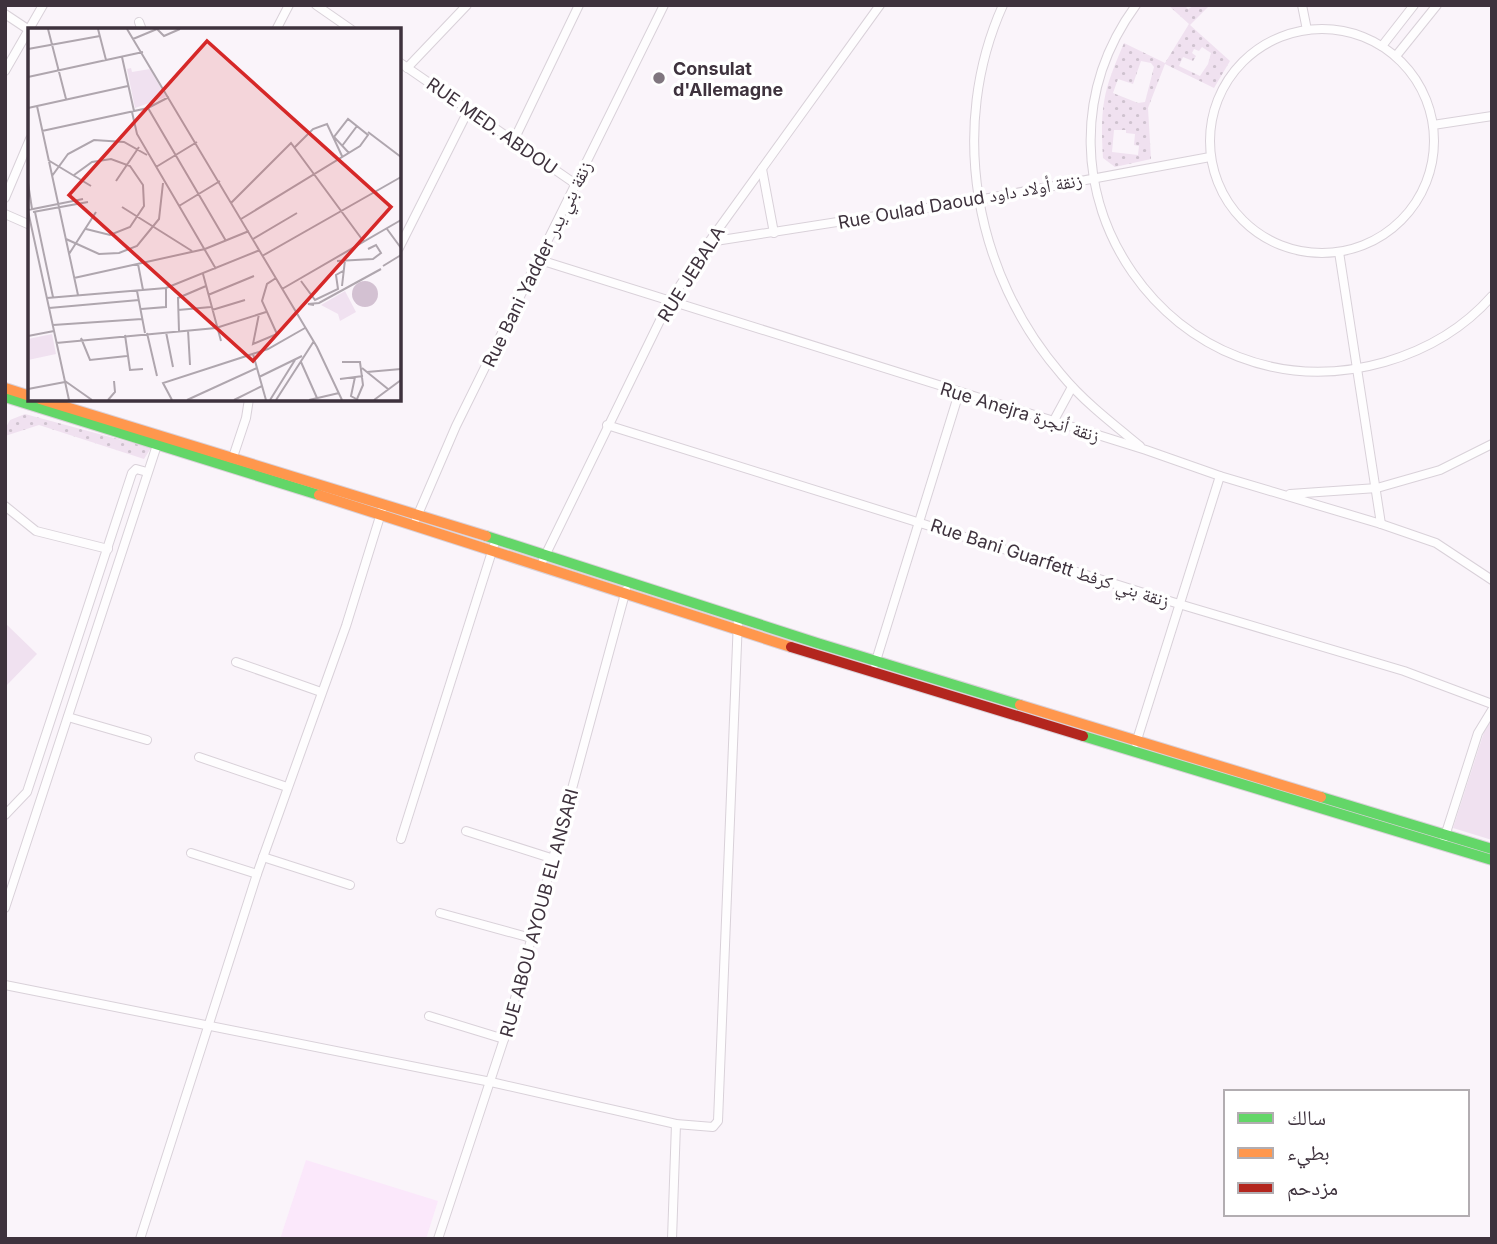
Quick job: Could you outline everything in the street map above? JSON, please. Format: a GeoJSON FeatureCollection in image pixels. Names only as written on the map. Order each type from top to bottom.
{"type":"FeatureCollection","features":[{"type":"Feature","properties":{"kind":"street"},"geometry":{"type":"LineString","coordinates":[[30,28],[43,5]]}},
{"type":"Feature","properties":{"kind":"street"},"geometry":{"type":"LineString","coordinates":[[277,28],[289,5]]}},
{"type":"Feature","properties":{"kind":"street"},"geometry":{"type":"LineString","coordinates":[[316,5],[349,28]]}},
{"type":"Feature","properties":{"kind":"street","name":"RUE MED. ABDOU"},"geometry":{"type":"LineString","coordinates":[[407,68],[467,5]]}},
{"type":"Feature","properties":{"kind":"street"},"geometry":{"type":"LineString","coordinates":[[514,140],[579,5]]}},
{"type":"Feature","properties":{"kind":"street","name":"Rue Bani Yadder زنقة بني يدر"},"geometry":{"type":"LineString","coordinates":[[416,520],[456,426],[664,5]]}},
{"type":"Feature","properties":{"kind":"street","name":"RUE JEBALA"},"geometry":{"type":"LineString","coordinates":[[542,561],[669,302],[709,242],[880,5]]}},
{"type":"Feature","properties":{"kind":"street"},"geometry":{"type":"LineString","coordinates":[[1003,5],[981,64],[976,99],[974,159],[978,200],[993,254],[1006,288],[1034,338],[1072,387],[1146,450]]}},
{"type":"Feature","properties":{"kind":"street"},"geometry":{"type":"LineString","coordinates":[[1136,5],[1108,51],[1097,86],[1091,132],[1094,178],[1116,248],[1129,271],[1162,307],[1204,341],[1230,355],[1254,363],[1315,372],[1357,369],[1414,352],[1438,341],[1472,316],[1492,296]]}},
{"type":"Feature","properties":{"kind":"street"},"geometry":{"type":"LineString","coordinates":[[1302,5],[1307,30]]}},
{"type":"Feature","properties":{"kind":"street"},"geometry":{"type":"LineString","coordinates":[[1382,46],[1414,5]]}},
{"type":"Feature","properties":{"kind":"street"},"geometry":{"type":"LineString","coordinates":[[1396,56],[1437,5]]}},
{"type":"Feature","properties":{"kind":"street"},"geometry":{"type":"LineString","coordinates":[[5,14],[28,29]]}},
{"type":"Feature","properties":{"kind":"street"},"geometry":{"type":"LineString","coordinates":[[1307,30],[1346,31],[1382,46],[1396,56],[1416,80],[1430,109],[1433,125],[1431,168],[1412,207],[1380,237],[1339,252],[1314,253],[1289,248],[1265,238],[1245,223],[1228,204],[1217,182],[1210,157],[1214,107],[1225,84],[1240,64],[1259,47],[1282,36],[1307,30]]}},
{"type":"Feature","properties":{"kind":"street"},"geometry":{"type":"LineString","coordinates":[[5,71],[28,32]]}},
{"type":"Feature","properties":{"kind":"street","name":"RUE MED. ABDOU"},"geometry":{"type":"LineString","coordinates":[[401,64],[577,185]]}},
{"type":"Feature","properties":{"kind":"street"},"geometry":{"type":"LineString","coordinates":[[401,244],[469,109]]}},
{"type":"Feature","properties":{"kind":"street"},"geometry":{"type":"LineString","coordinates":[[1433,125],[1492,116]]}},
{"type":"Feature","properties":{"kind":"street"},"geometry":{"type":"LineString","coordinates":[[5,198],[28,144]]}},
{"type":"Feature","properties":{"kind":"street","name":"Rue Oulad Daoud زنقة أولاد داود"},"geometry":{"type":"LineString","coordinates":[[709,242],[978,200],[1210,157]]}},
{"type":"Feature","properties":{"kind":"street"},"geometry":{"type":"LineString","coordinates":[[762,169],[774,233]]}},
{"type":"Feature","properties":{"kind":"street"},"geometry":{"type":"LineString","coordinates":[[5,214],[28,224]]}},
{"type":"Feature","properties":{"kind":"street"},"geometry":{"type":"LineString","coordinates":[[1339,252],[1381,524]]}},
{"type":"Feature","properties":{"kind":"street","name":"Rue Anejra زنقة أنجرة"},"geometry":{"type":"LineString","coordinates":[[540,260],[1146,450],[1220,476],[1381,524],[1448,549],[1492,580]]}},
{"type":"Feature","properties":{"kind":"street"},"geometry":{"type":"LineString","coordinates":[[1053,422],[1072,387]]}},
{"type":"Feature","properties":{"kind":"street"},"geometry":{"type":"LineString","coordinates":[[874,667],[959,393]]}},
{"type":"Feature","properties":{"kind":"street"},"geometry":{"type":"LineString","coordinates":[[7,396],[28,396]]}},
{"type":"Feature","properties":{"kind":"street"},"geometry":{"type":"LineString","coordinates":[[7,396],[383,509],[874,667],[1444,840],[1492,860]]}},
{"type":"Feature","properties":{"kind":"street"},"geometry":{"type":"LineString","coordinates":[[46,401],[158,440]]}},
{"type":"Feature","properties":{"kind":"street"},"geometry":{"type":"LineString","coordinates":[[231,463],[249,401]]}},
{"type":"Feature","properties":{"kind":"street","name":"Rue Bani Guarfett زنقة بني كرفط"},"geometry":{"type":"LineString","coordinates":[[607,425],[1179,604],[1404,671],[1492,704]]}},
{"type":"Feature","properties":{"kind":"street"},"geometry":{"type":"LineString","coordinates":[[5,908],[158,440]]}},
{"type":"Feature","properties":{"kind":"street"},"geometry":{"type":"LineString","coordinates":[[1284,494],[1377,488],[1440,470],[1492,444]]}},
{"type":"Feature","properties":{"kind":"street"},"geometry":{"type":"LineString","coordinates":[[5,815],[23,799],[29,787],[133,471],[136,469],[147,472]]}},
{"type":"Feature","properties":{"kind":"street"},"geometry":{"type":"LineString","coordinates":[[1135,746],[1220,476]]}},
{"type":"Feature","properties":{"kind":"street"},"geometry":{"type":"LineString","coordinates":[[5,506],[36,531],[108,549]]}},
{"type":"Feature","properties":{"kind":"street"},"geometry":{"type":"LineString","coordinates":[[139,1239],[257,874],[346,626],[383,509]]}},
{"type":"Feature","properties":{"kind":"street"},"geometry":{"type":"LineString","coordinates":[[401,839],[494,545]]}},
{"type":"Feature","properties":{"kind":"street","name":"RUE ABOU AYOUB EL ANSARI"},"geometry":{"type":"LineString","coordinates":[[438,1239],[504,1039],[627,589]]}},
{"type":"Feature","properties":{"kind":"street"},"geometry":{"type":"LineString","coordinates":[[5,985],[491,1082],[676,1124],[709,1128],[715,1126],[719,1121],[737,624]]}},
{"type":"Feature","properties":{"kind":"street"},"geometry":{"type":"LineString","coordinates":[[236,662],[321,692]]}},
{"type":"Feature","properties":{"kind":"street"},"geometry":{"type":"LineString","coordinates":[[1444,840],[1478,733],[1492,710]]}},
{"type":"Feature","properties":{"kind":"street"},"geometry":{"type":"LineString","coordinates":[[68,717],[147,740]]}},
{"type":"Feature","properties":{"kind":"street"},"geometry":{"type":"LineString","coordinates":[[199,757],[287,787]]}},
{"type":"Feature","properties":{"kind":"street"},"geometry":{"type":"LineString","coordinates":[[466,831],[554,859]]}},
{"type":"Feature","properties":{"kind":"street"},"geometry":{"type":"LineString","coordinates":[[1444,840],[1492,849]]}},
{"type":"Feature","properties":{"kind":"street"},"geometry":{"type":"LineString","coordinates":[[191,853],[257,874]]}},
{"type":"Feature","properties":{"kind":"street"},"geometry":{"type":"LineString","coordinates":[[263,857],[350,885]]}},
{"type":"Feature","properties":{"kind":"street"},"geometry":{"type":"LineString","coordinates":[[440,913],[531,938]]}},
{"type":"Feature","properties":{"kind":"street"},"geometry":{"type":"LineString","coordinates":[[429,1016],[504,1039]]}},
{"type":"Feature","properties":{"kind":"street"},"geometry":{"type":"LineString","coordinates":[[672,1239],[676,1124]]}},
{"type":"Feature","properties":{"kind":"shaded area"},"geometry":{"type":"Polygon","coordinates":[[[1168,5],[1184,5],[1188,9],[1195,5],[1210,5],[1190,25],[1230,61],[1214,88],[1165,64],[1148,108],[1151,159],[1115,167],[1103,158],[1102,116],[1107,87],[1124,43],[1165,63],[1189,24],[1168,5]],[[1202,47],[1199,51],[1194,49],[1192,53],[1196,56],[1193,61],[1183,57],[1179,66],[1200,76],[1211,53],[1202,47]],[[1141,61],[1133,84],[1118,79],[1113,93],[1138,103],[1145,102],[1154,67],[1151,63],[1141,61]],[[1114,130],[1112,152],[1138,155],[1139,146],[1134,145],[1135,134],[1126,133],[1126,130],[1114,130]]]}},
{"type":"Feature","properties":{"kind":"shaded area"},"geometry":{"type":"Polygon","coordinates":[[[25,414],[151,448],[144,459],[39,425],[5,436],[10,420],[25,414]]]}},
{"type":"Feature","properties":{"kind":"shaded area"},"geometry":{"type":"Polygon","coordinates":[[[5,623],[37,654],[5,687],[5,623]]]}},
{"type":"Feature","properties":{"kind":"shaded area"},"geometry":{"type":"Polygon","coordinates":[[[1492,720],[1492,840],[1453,828],[1485,729],[1492,720]]]}},
{"type":"Feature","properties":{"kind":"shaded area"},"geometry":{"type":"Polygon","coordinates":[[[306,1160],[438,1201],[426,1239],[280,1239],[306,1160]]]}},
{"type":"Feature","properties":{"kind":"traffic: fast"},"geometry":{"type":"LineString","coordinates":[[5,397],[319,495]]}},
{"type":"Feature","properties":{"kind":"traffic: fast"},"geometry":{"type":"LineString","coordinates":[[486,536],[817,643],[1020,705]]}},
{"type":"Feature","properties":{"kind":"traffic: fast"},"geometry":{"type":"LineString","coordinates":[[1083,736],[1492,860]]}},
{"type":"Feature","properties":{"kind":"traffic: fast"},"geometry":{"type":"LineString","coordinates":[[1321,797],[1492,849]]}},
{"type":"Feature","properties":{"kind":"traffic: slow"},"geometry":{"type":"LineString","coordinates":[[5,388],[28,395]]}},
{"type":"Feature","properties":{"kind":"traffic: slow"},"geometry":{"type":"LineString","coordinates":[[47,401],[486,536]]}},
{"type":"Feature","properties":{"kind":"traffic: slow"},"geometry":{"type":"LineString","coordinates":[[319,495],[791,647]]}},
{"type":"Feature","properties":{"kind":"traffic: slow"},"geometry":{"type":"LineString","coordinates":[[1020,705],[1321,797]]}},
{"type":"Feature","properties":{"kind":"traffic: jam"},"geometry":{"type":"LineString","coordinates":[[791,647],[1083,736]]}},
{"type":"Feature","properties":{"kind":"place","name":"Consulat d'Allemagne"},"geometry":{"type":"Point","coordinates":[659,78]}}]}
